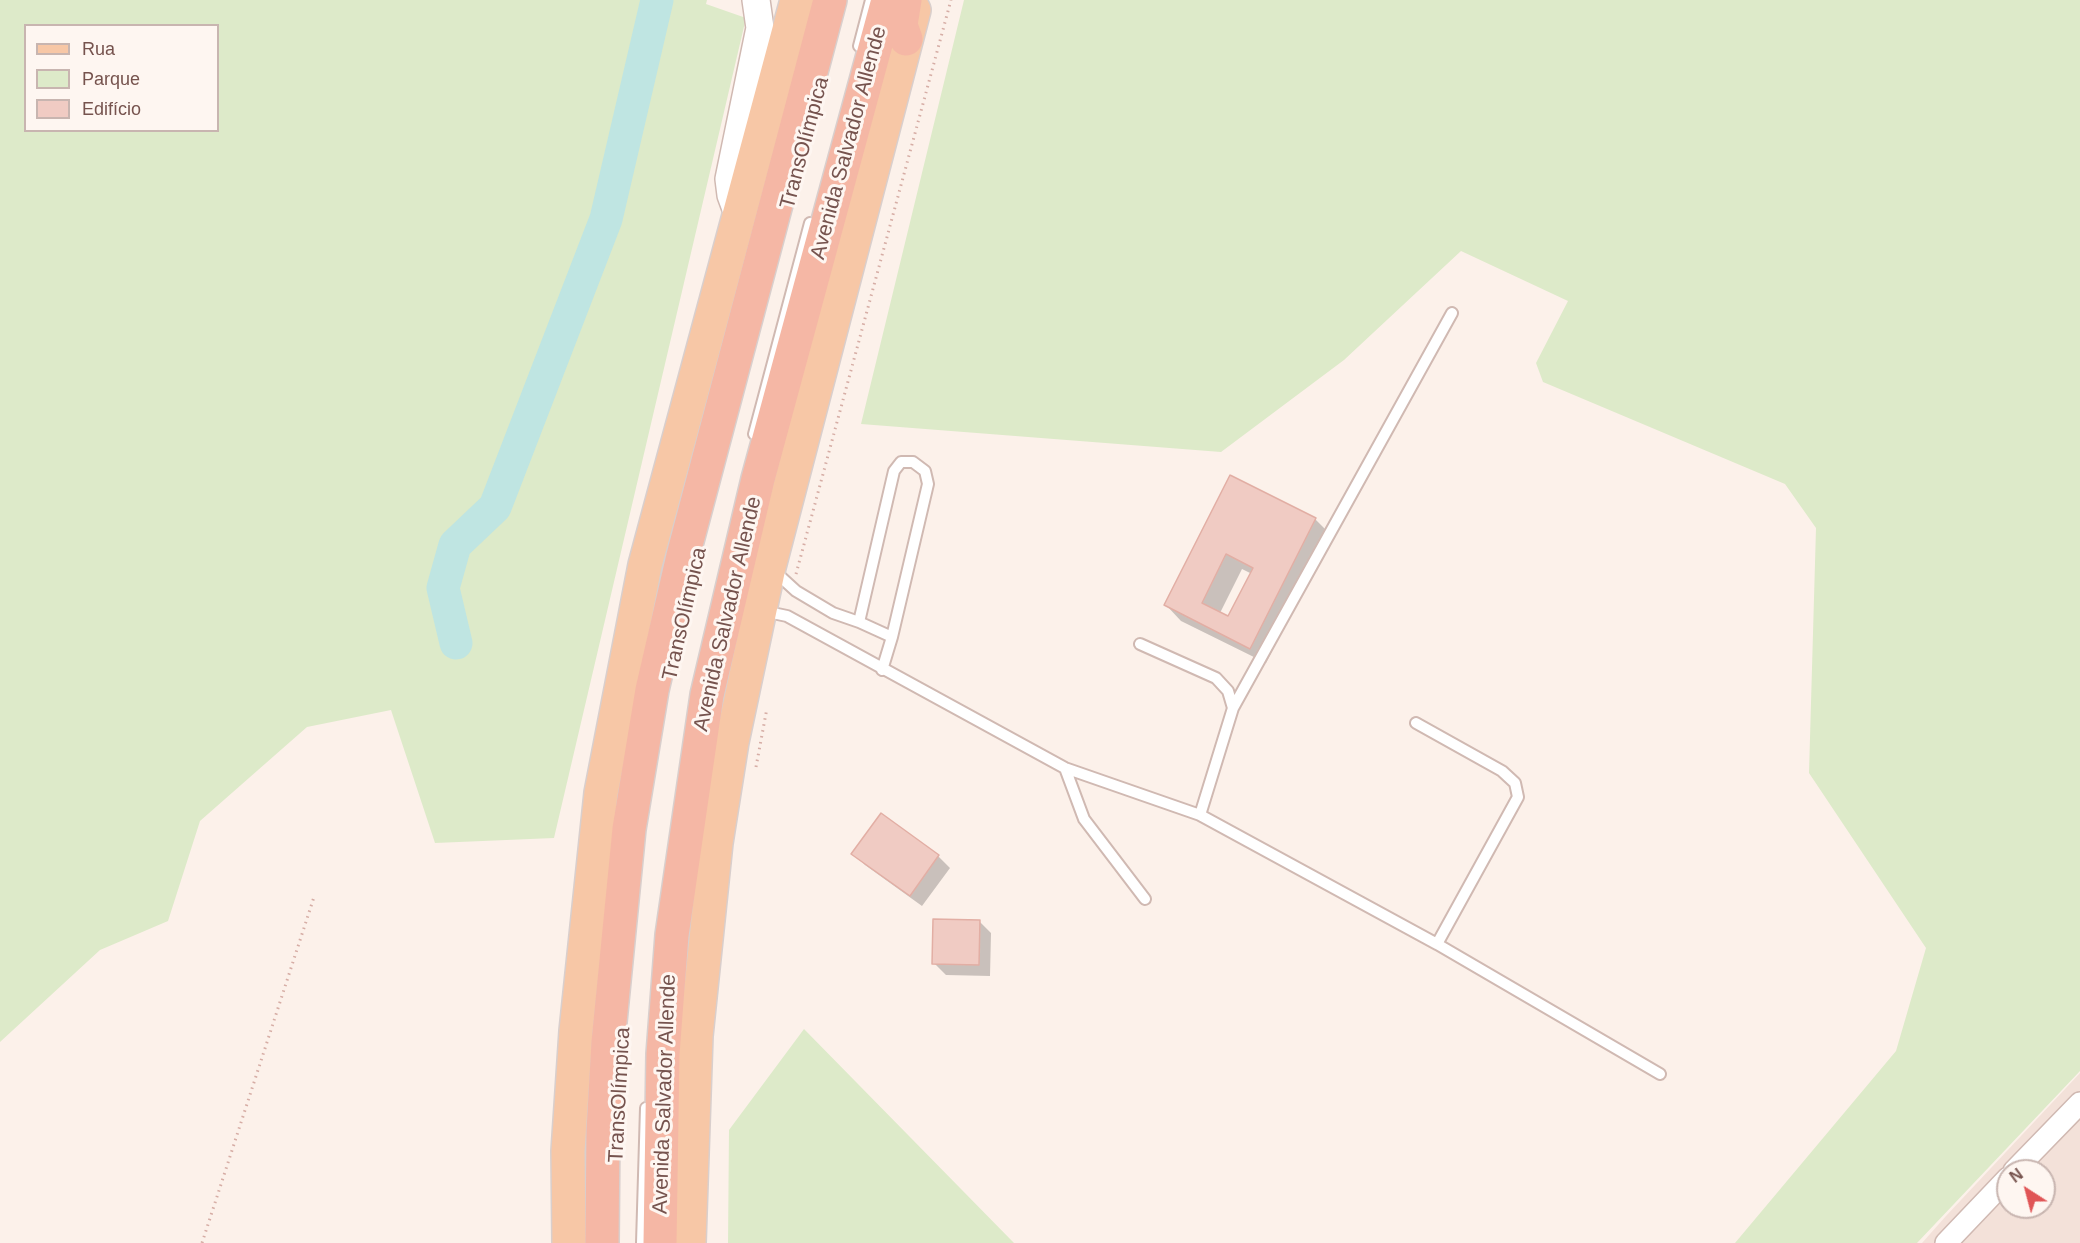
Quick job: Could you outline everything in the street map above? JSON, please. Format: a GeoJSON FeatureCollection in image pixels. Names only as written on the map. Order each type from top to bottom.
{"type":"FeatureCollection","features":[{"type":"Feature","properties":{"kind":"highway"},"geometry":{"type":"LineString","coordinates":[[602,1243],[603,1131],[608,1042],[629,829],[652,690],[683,556],[830,0]]}},
{"type":"Feature","properties":{"kind":"highway","name":"Avenida Salvador Allende"},"geometry":{"type":"LineString","coordinates":[[660,1243],[663,1054],[672,935],[707,695],[758,478],[888,0]]}},
{"type":"Feature","properties":{"kind":"highway"},"geometry":{"type":"LineString","coordinates":[[905,0],[901,25],[906,39]]}},
{"type":"Feature","properties":{"kind":"highway"},"geometry":{"type":"LineString","coordinates":[[663,1054],[672,1074],[676,1243]]}},
{"type":"Feature","properties":{"kind":"highway"},"geometry":{"type":"LineString","coordinates":[[588,1243],[594,1146],[603,1131]]}},
{"type":"Feature","properties":{"kind":"main road"},"geometry":{"type":"LineString","coordinates":[[569,1243],[568,1151],[576,1031],[601,793],[645,565],[797,0]]}},
{"type":"Feature","properties":{"kind":"main road","name":"Avenida Salvador Allende"},"geometry":{"type":"LineString","coordinates":[[689,1243],[696,1036],[711,887],[732,742],[769,567],[917,0]]}},
{"type":"Feature","properties":{"kind":"street"},"geometry":{"type":"LineString","coordinates":[[738,214],[730,195],[729,179],[760,28],[756,0]]}},
{"type":"Feature","properties":{"kind":"street"},"geometry":{"type":"LineString","coordinates":[[2026,1159],[2080,1103]]}},
{"type":"Feature","properties":{"kind":"street"},"geometry":{"type":"LineString","coordinates":[[1952,1236],[1996,1190]]}},
{"type":"Feature","properties":{"kind":"lane"},"geometry":{"type":"LineString","coordinates":[[856,55],[871,0]]}},
{"type":"Feature","properties":{"kind":"lane","name":"TransOlímpica"},"geometry":{"type":"LineString","coordinates":[[752,442],[814,208]]}},
{"type":"Feature","properties":{"kind":"lane","name":"TransOlímpica"},"geometry":{"type":"LineString","coordinates":[[714,484],[784,219]]}},
{"type":"Feature","properties":{"kind":"lane"},"geometry":{"type":"LineString","coordinates":[[1200,815],[1233,708],[1452,313]]}},
{"type":"Feature","properties":{"kind":"lane"},"geometry":{"type":"LineString","coordinates":[[859,622],[894,471],[901,462],[914,462],[925,471],[928,484],[882,670]]}},
{"type":"Feature","properties":{"kind":"lane"},"geometry":{"type":"LineString","coordinates":[[769,567],[796,591],[833,613],[892,637]]}},
{"type":"Feature","properties":{"kind":"lane"},"geometry":{"type":"LineString","coordinates":[[760,610],[787,616],[882,670],[1065,768],[1200,815],[1437,944],[1660,1074]]}},
{"type":"Feature","properties":{"kind":"lane"},"geometry":{"type":"LineString","coordinates":[[1140,644],[1216,678],[1228,691],[1233,708]]}},
{"type":"Feature","properties":{"kind":"lane"},"geometry":{"type":"LineString","coordinates":[[1416,723],[1502,771],[1515,783],[1518,797],[1437,944]]}},
{"type":"Feature","properties":{"kind":"lane"},"geometry":{"type":"LineString","coordinates":[[1065,768],[1083,819],[1144,899]]}},
{"type":"Feature","properties":{"kind":"lane","name":"TransOlímpica"},"geometry":{"type":"LineString","coordinates":[[642,1243],[646,1100]]}},
{"type":"Feature","properties":{"kind":"path"},"geometry":{"type":"LineString","coordinates":[[202,1243],[314,897]]}},
{"type":"Feature","properties":{"kind":"shaded area"},"geometry":{"type":"Polygon","coordinates":[[[2080,1073],[2080,1243],[1922,1243],[1996,1163],[1996,1219],[2056,1219],[2056,1159],[1999,1159],[2080,1073]]]}},
{"type":"Feature","properties":{"kind":"green space"},"geometry":{"type":"Polygon","coordinates":[[[0,0],[707,0],[706,4],[746,18],[554,838],[435,843],[391,710],[307,727],[200,821],[168,921],[100,950],[0,1042],[0,0]]]}},
{"type":"Feature","properties":{"kind":"green space"},"geometry":{"type":"Polygon","coordinates":[[[964,0],[2080,0],[2080,1071],[1917,1243],[1735,1243],[1896,1051],[1926,948],[1809,773],[1816,528],[1785,484],[1543,382],[1536,363],[1568,301],[1461,251],[1344,360],[1221,452],[861,424],[964,0]]]}},
{"type":"Feature","properties":{"kind":"green space"},"geometry":{"type":"Polygon","coordinates":[[[804,1029],[1014,1243],[728,1243],[729,1130],[804,1029]]]}},
{"type":"Feature","properties":{"kind":"building"},"geometry":{"type":"Polygon","coordinates":[[[1230,475],[1316,518],[1250,649],[1164,605],[1230,475]],[[1226,554],[1202,603],[1228,616],[1253,568],[1226,554]]]}},
{"type":"Feature","properties":{"kind":"building"},"geometry":{"type":"Polygon","coordinates":[[[881,813],[939,855],[910,896],[851,854],[881,813]]]}},
{"type":"Feature","properties":{"kind":"building"},"geometry":{"type":"Polygon","coordinates":[[[933,919],[980,920],[979,965],[932,964],[933,919]]]}},
{"type":"Feature","properties":{"kind":"waterway"},"geometry":{"type":"LineString","coordinates":[[456,643],[443,588],[455,545],[495,507],[606,219],[657,0]]}}]}
